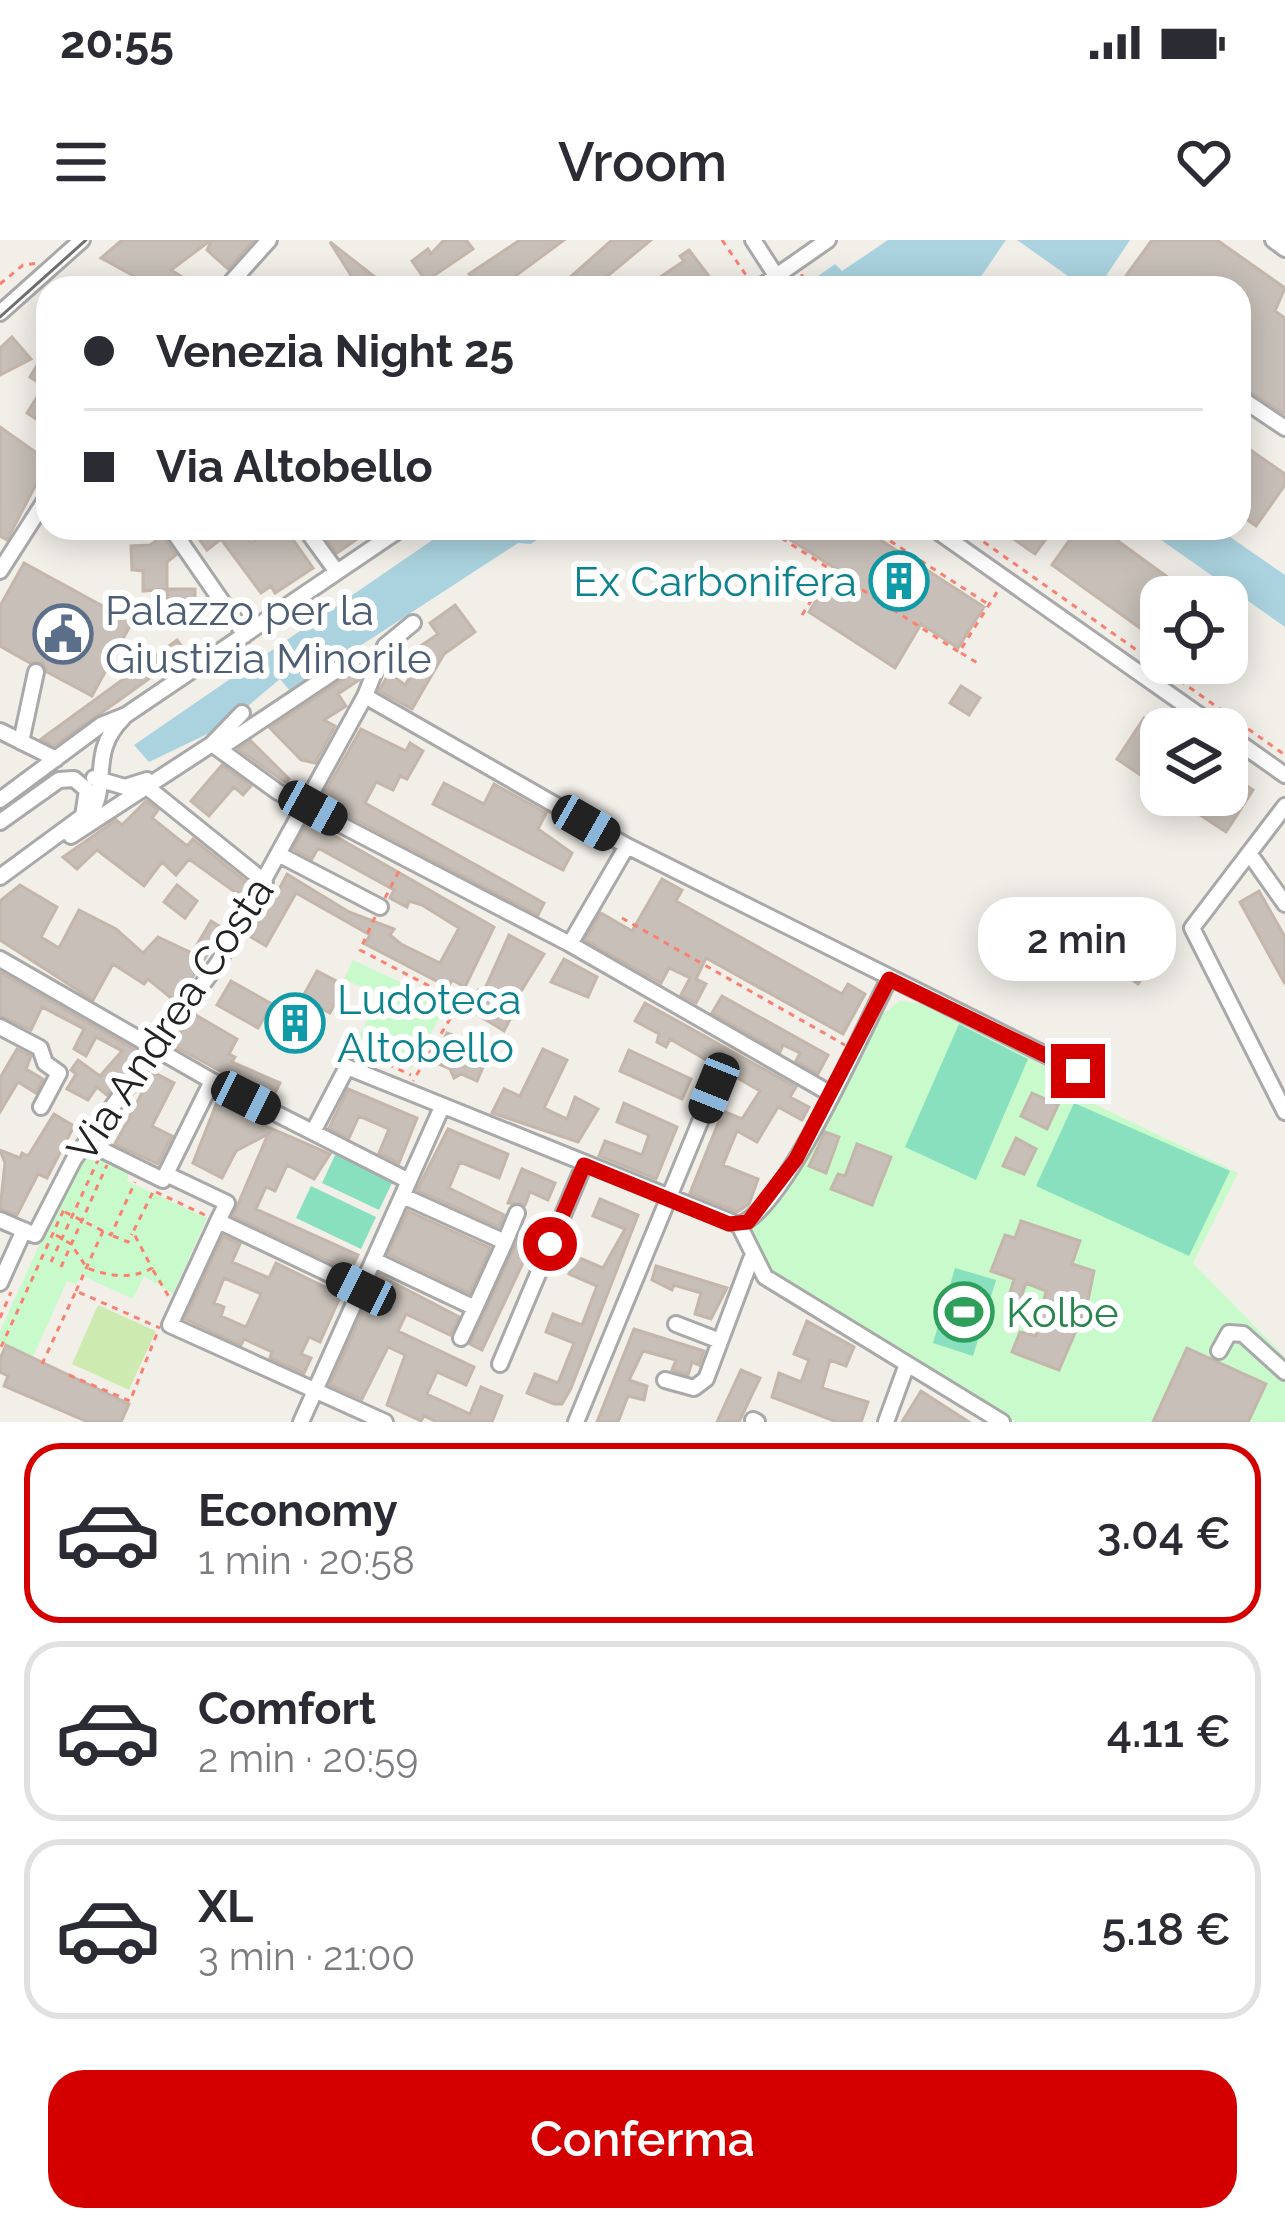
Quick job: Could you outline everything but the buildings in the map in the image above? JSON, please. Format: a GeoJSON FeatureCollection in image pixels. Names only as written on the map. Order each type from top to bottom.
{"type":"FeatureCollection","features":[{"type":"Feature","properties":{"kind":"street"},"geometry":{"type":"LineString","coordinates":[[42,276],[82,240]]}},
{"type":"Feature","properties":{"kind":"street"},"geometry":{"type":"LineString","coordinates":[[237,276],[269,240]]}},
{"type":"Feature","properties":{"kind":"street"},"geometry":{"type":"LineString","coordinates":[[753,240],[783,276]]}},
{"type":"Feature","properties":{"kind":"street"},"geometry":{"type":"LineString","coordinates":[[798,276],[828,240]]}},
{"type":"Feature","properties":{"kind":"street"},"geometry":{"type":"LineString","coordinates":[[1273,240],[1285,249]]}},
{"type":"Feature","properties":{"kind":"street"},"geometry":{"type":"LineString","coordinates":[[0,313],[36,281]]}},
{"type":"Feature","properties":{"kind":"street"},"geometry":{"type":"LineString","coordinates":[[1251,405],[1285,428]]}},
{"type":"Feature","properties":{"kind":"street"},"geometry":{"type":"LineString","coordinates":[[0,572],[36,515]]}},
{"type":"Feature","properties":{"kind":"street"},"geometry":{"type":"LineString","coordinates":[[179,540],[245,635]]}},
{"type":"Feature","properties":{"kind":"street"},"geometry":{"type":"LineString","coordinates":[[314,540],[337,572]]}},
{"type":"Feature","properties":{"kind":"street"},"geometry":{"type":"LineString","coordinates":[[0,800],[101,725],[127,715],[384,540]]}},
{"type":"Feature","properties":{"kind":"street"},"geometry":{"type":"LineString","coordinates":[[950,540],[1190,708]]}},
{"type":"Feature","properties":{"kind":"street","name":"Via Andrea Costa"},"geometry":{"type":"LineString","coordinates":[[0,1283],[39,1230],[86,1142],[159,1048],[266,882],[370,698],[386,646],[413,622]]}},
{"type":"Feature","properties":{"kind":"street"},"geometry":{"type":"LineString","coordinates":[[0,889],[142,786],[216,746],[358,656]]}},
{"type":"Feature","properties":{"kind":"street"},"geometry":{"type":"LineString","coordinates":[[21,742],[36,672]]}},
{"type":"Feature","properties":{"kind":"street"},"geometry":{"type":"LineString","coordinates":[[370,698],[627,846],[1078,1071]]}},
{"type":"Feature","properties":{"kind":"street"},"geometry":{"type":"LineString","coordinates":[[216,746],[242,713]]}},
{"type":"Feature","properties":{"kind":"street"},"geometry":{"type":"LineString","coordinates":[[70,836],[98,802],[98,772],[106,739],[127,715]]}},
{"type":"Feature","properties":{"kind":"street"},"geometry":{"type":"LineString","coordinates":[[0,731],[56,758]]}},
{"type":"Feature","properties":{"kind":"street"},"geometry":{"type":"LineString","coordinates":[[216,746],[256,779],[570,944],[831,1094]]}},
{"type":"Feature","properties":{"kind":"street"},"geometry":{"type":"LineString","coordinates":[[1248,749],[1285,775]]}},
{"type":"Feature","properties":{"kind":"street"},"geometry":{"type":"LineString","coordinates":[[0,818],[64,773],[98,772],[142,786],[266,882]]}},
{"type":"Feature","properties":{"kind":"street"},"geometry":{"type":"LineString","coordinates":[[0,818],[59,780],[74,779],[87,790],[83,816],[0,877]]}},
{"type":"Feature","properties":{"kind":"street"},"geometry":{"type":"LineString","coordinates":[[1285,806],[1192,928],[1285,1112]]}},
{"type":"Feature","properties":{"kind":"street"},"geometry":{"type":"LineString","coordinates":[[570,944],[627,846]]}},
{"type":"Feature","properties":{"kind":"street"},"geometry":{"type":"LineString","coordinates":[[1249,853],[1285,904]]}},
{"type":"Feature","properties":{"kind":"street"},"geometry":{"type":"LineString","coordinates":[[280,854],[380,907]]}},
{"type":"Feature","properties":{"kind":"street"},"geometry":{"type":"LineString","coordinates":[[0,958],[505,1242]]}},
{"type":"Feature","properties":{"kind":"street"},"geometry":{"type":"LineString","coordinates":[[739,1225],[759,1211],[779,1185],[889,979]]}},
{"type":"Feature","properties":{"kind":"street"},"geometry":{"type":"LineString","coordinates":[[0,1027],[40,1048],[45,1063],[59,1073],[41,1107]]}},
{"type":"Feature","properties":{"kind":"street"},"geometry":{"type":"LineString","coordinates":[[314,1132],[346,1067],[739,1225],[765,1277],[1002,1422]]}},
{"type":"Feature","properties":{"kind":"street"},"geometry":{"type":"LineString","coordinates":[[86,1142],[135,1175],[163,1180],[212,1081]]}},
{"type":"Feature","properties":{"kind":"street"},"geometry":{"type":"LineString","coordinates":[[576,1422],[714,1088]]}},
{"type":"Feature","properties":{"kind":"street"},"geometry":{"type":"LineString","coordinates":[[301,1422],[442,1107]]}},
{"type":"Feature","properties":{"kind":"street"},"geometry":{"type":"LineString","coordinates":[[500,1364],[584,1165]]}},
{"type":"Feature","properties":{"kind":"street"},"geometry":{"type":"LineString","coordinates":[[167,1172],[227,1203],[211,1219],[164,1325],[385,1422]]}},
{"type":"Feature","properties":{"kind":"street"},"geometry":{"type":"LineString","coordinates":[[461,1338],[517,1214]]}},
{"type":"Feature","properties":{"kind":"street"},"geometry":{"type":"LineString","coordinates":[[211,1219],[361,1289]]}},
{"type":"Feature","properties":{"kind":"street"},"geometry":{"type":"LineString","coordinates":[[0,1220],[39,1230]]}},
{"type":"Feature","properties":{"kind":"street"},"geometry":{"type":"LineString","coordinates":[[665,1379],[701,1385],[752,1259]]}},
{"type":"Feature","properties":{"kind":"street"},"geometry":{"type":"LineString","coordinates":[[374,1260],[475,1308]]}},
{"type":"Feature","properties":{"kind":"street"},"geometry":{"type":"LineString","coordinates":[[676,1324],[720,1341]]}},
{"type":"Feature","properties":{"kind":"street"},"geometry":{"type":"LineString","coordinates":[[1219,1351],[1229,1334],[1243,1334],[1285,1372]]}},
{"type":"Feature","properties":{"kind":"street"},"geometry":{"type":"LineString","coordinates":[[886,1422],[906,1367]]}},
{"type":"Feature","properties":{"kind":"path"},"geometry":{"type":"LineString","coordinates":[[722,240],[748,276]]}},
{"type":"Feature","properties":{"kind":"path"},"geometry":{"type":"LineString","coordinates":[[0,284],[23,265],[48,256]]}},
{"type":"Feature","properties":{"kind":"path"},"geometry":{"type":"LineString","coordinates":[[785,540],[981,665]]}},
{"type":"Feature","properties":{"kind":"path"},"geometry":{"type":"LineString","coordinates":[[889,540],[989,605]]}},
{"type":"Feature","properties":{"kind":"path"},"geometry":{"type":"LineString","coordinates":[[981,540],[1285,755]]}},
{"type":"Feature","properties":{"kind":"path"},"geometry":{"type":"LineString","coordinates":[[802,615],[831,570]]}},
{"type":"Feature","properties":{"kind":"path"},"geometry":{"type":"LineString","coordinates":[[959,652],[999,589]]}},
{"type":"Feature","properties":{"kind":"path"},"geometry":{"type":"LineString","coordinates":[[622,918],[852,1049]]}},
{"type":"Feature","properties":{"kind":"path"},"geometry":{"type":"LineString","coordinates":[[362,943],[360,950],[460,1002],[413,1076],[416,1088]]}},
{"type":"Feature","properties":{"kind":"path"},"geometry":{"type":"LineString","coordinates":[[351,1069],[359,1051],[413,1076]]}},
{"type":"Feature","properties":{"kind":"path"},"geometry":{"type":"LineString","coordinates":[[51,1262],[107,1153]]}},
{"type":"Feature","properties":{"kind":"path"},"geometry":{"type":"LineString","coordinates":[[61,1267],[107,1153]]}},
{"type":"Feature","properties":{"kind":"path"},"geometry":{"type":"LineString","coordinates":[[111,1235],[135,1175]]}},
{"type":"Feature","properties":{"kind":"path"},"geometry":{"type":"LineString","coordinates":[[2,1347],[39,1230],[64,1211],[128,1242],[154,1191],[211,1219]]}},
{"type":"Feature","properties":{"kind":"path"},"geometry":{"type":"LineString","coordinates":[[39,1230],[71,1244],[87,1268],[124,1276],[152,1268]]}},
{"type":"Feature","properties":{"kind":"path"},"geometry":{"type":"LineString","coordinates":[[42,1364],[104,1231]]}},
{"type":"Feature","properties":{"kind":"path"},"geometry":{"type":"LineString","coordinates":[[133,1232],[172,1300]]}},
{"type":"Feature","properties":{"kind":"path"},"geometry":{"type":"LineString","coordinates":[[69,1376],[130,1401],[164,1325],[76,1291]]}},
{"type":"Feature","properties":{"kind":"green space"},"geometry":{"type":"Polygon","coordinates":[[[353,960],[447,1004],[412,1068],[355,1043],[380,996],[344,979],[353,960]]]}},
{"type":"Feature","properties":{"kind":"green space"},"geometry":{"type":"Polygon","coordinates":[[[900,1001],[918,1003],[1077,1082],[1090,1102],[1238,1173],[1193,1263],[1285,1357],[1285,1422],[1015,1422],[769,1271],[750,1231],[781,1194],[871,1023],[900,1001]]]}},
{"type":"Feature","properties":{"kind":"green space"},"geometry":{"type":"Polygon","coordinates":[[[959,1024],[1028,1059],[976,1180],[905,1147],[959,1024]]]}},
{"type":"Feature","properties":{"kind":"green space"},"geometry":{"type":"Polygon","coordinates":[[[1074,1103],[1230,1171],[1189,1256],[1036,1186],[1074,1103]]]}},
{"type":"Feature","properties":{"kind":"green space"},"geometry":{"type":"Polygon","coordinates":[[[82,1151],[129,1173],[127,1181],[207,1218],[173,1294],[144,1276],[133,1299],[81,1275],[76,1284],[67,1281],[33,1357],[0,1345],[0,1331],[82,1151]]]}},
{"type":"Feature","properties":{"kind":"green space"},"geometry":{"type":"Polygon","coordinates":[[[336,1153],[393,1181],[379,1210],[322,1183],[336,1153]]]}},
{"type":"Feature","properties":{"kind":"green space"},"geometry":{"type":"Polygon","coordinates":[[[311,1186],[376,1217],[361,1249],[296,1218],[311,1186]]]}},
{"type":"Feature","properties":{"kind":"green space","name":"Kolbe"},"geometry":{"type":"Polygon","coordinates":[[[955,1268],[996,1280],[973,1356],[933,1343],[955,1268]]]}},
{"type":"Feature","properties":{"kind":"green space"},"geometry":{"type":"Polygon","coordinates":[[[98,1305],[156,1331],[129,1390],[72,1364],[98,1305]]]}},
{"type":"Feature","properties":{"kind":"water"},"geometry":{"type":"Polygon","coordinates":[[[888,240],[1006,240],[981,276],[818,276],[835,264],[842,271],[888,240]]]}},
{"type":"Feature","properties":{"kind":"water"},"geometry":{"type":"Polygon","coordinates":[[[1017,240],[1130,240],[1106,276],[1068,276],[1017,240]]]}},
{"type":"Feature","properties":{"kind":"water"},"geometry":{"type":"Polygon","coordinates":[[[433,540],[536,540],[518,543],[294,689],[289,690],[280,679],[224,726],[149,762],[134,745],[433,540]]]}},
{"type":"Feature","properties":{"kind":"water"},"geometry":{"type":"Polygon","coordinates":[[[1161,540],[1234,540],[1285,575],[1285,627],[1248,601],[1248,576],[1212,576],[1161,540]]]}},
{"type":"Feature","properties":{"kind":"tram line"},"geometry":{"type":"LineString","coordinates":[[46,276],[86,240]]}},
{"type":"Feature","properties":{"kind":"tram line"},"geometry":{"type":"LineString","coordinates":[[0,317],[36,285]]}},
{"type":"Feature","properties":{"kind":"place","name":"Ex Carbonifera"},"geometry":{"type":"Point","coordinates":[899,581]}},
{"type":"Feature","properties":{"kind":"place","name":"Palazzo per la Giustizia Minorile"},"geometry":{"type":"Point","coordinates":[63,634]}},
{"type":"Feature","properties":{"kind":"place","name":"Ludoteca Altobello"},"geometry":{"type":"Point","coordinates":[295,1023]}},
{"type":"Feature","properties":{"kind":"place","name":"Kolbe"},"geometry":{"type":"Point","coordinates":[964,1312]}},
{"type":"Feature","properties":{"kind":"route"},"geometry":{"type":"LineString","coordinates":[[550,1244],[584,1165],[729,1224],[748,1222],[796,1159],[889,979],[1078,1071]]}}]}
